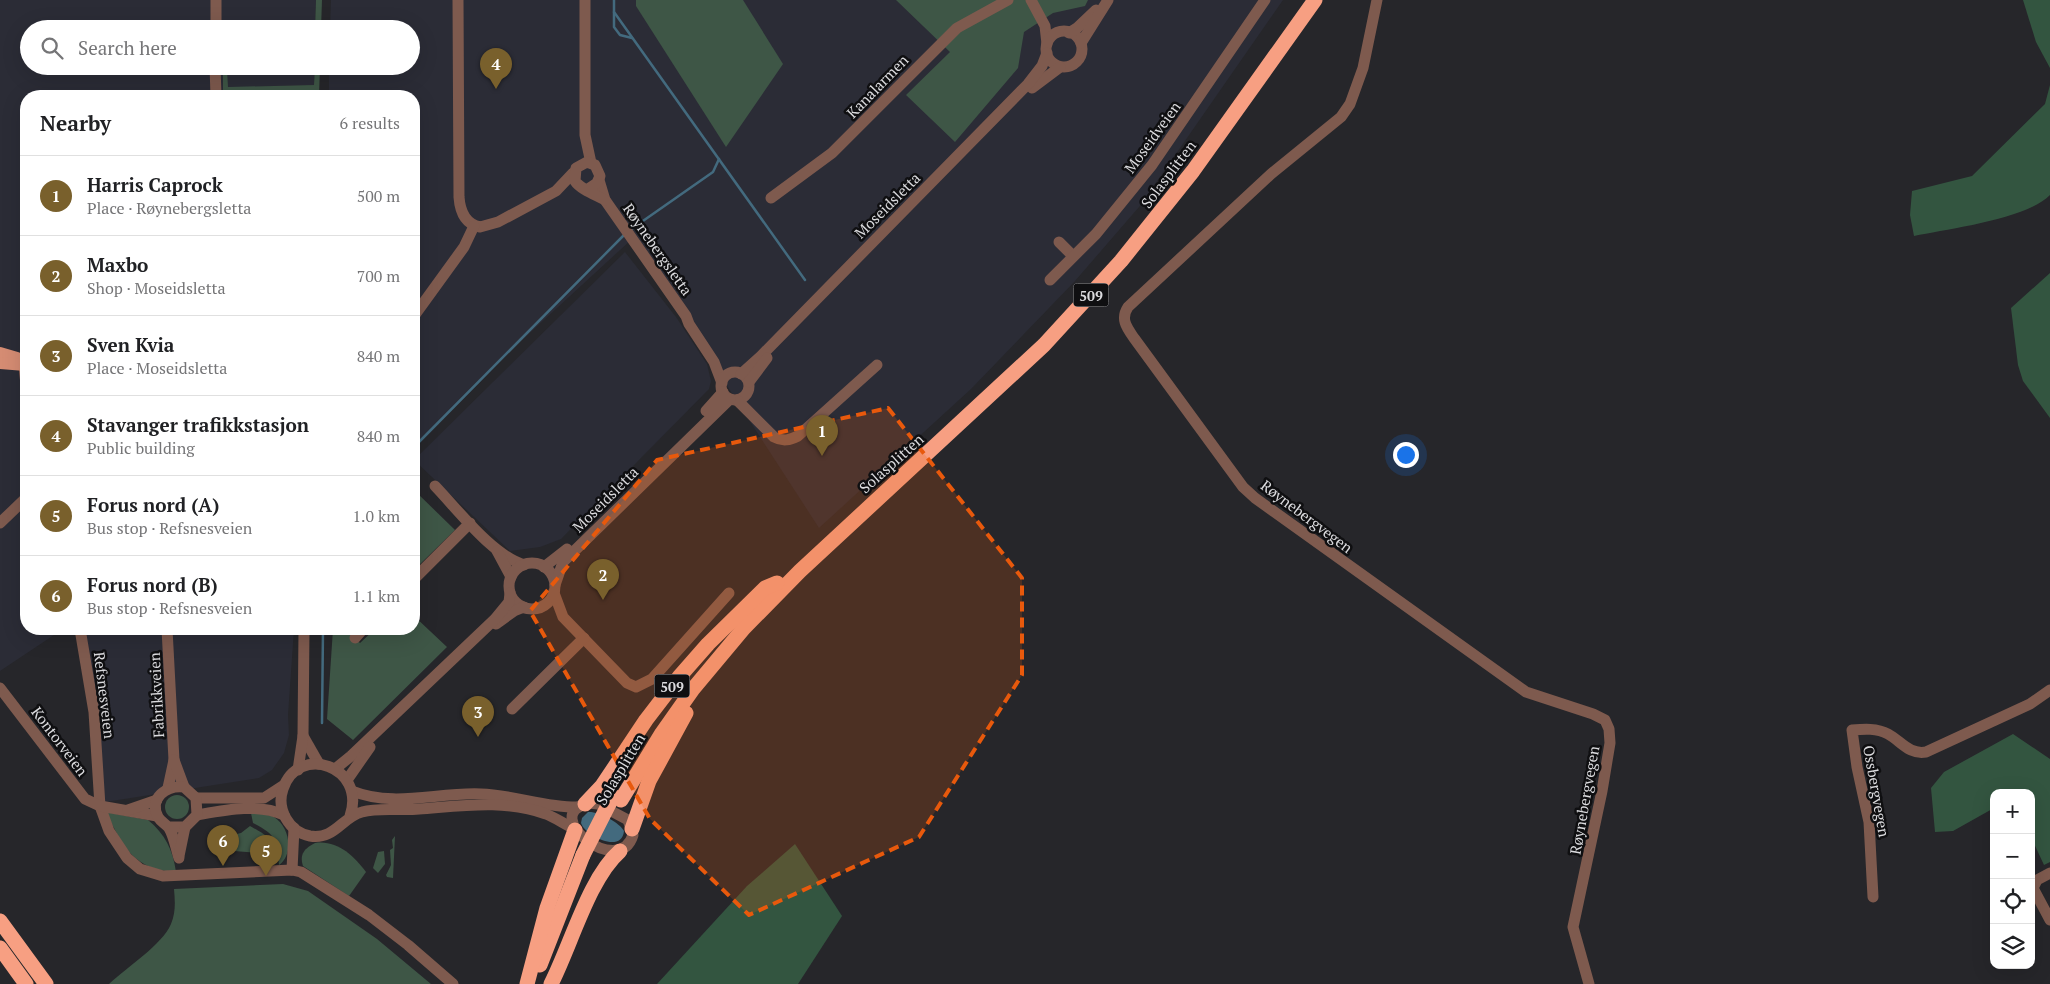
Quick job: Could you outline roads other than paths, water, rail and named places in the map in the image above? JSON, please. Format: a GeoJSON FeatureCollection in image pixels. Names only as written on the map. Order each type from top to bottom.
{"type":"FeatureCollection","features":[{"type":"Feature","properties":{"kind":"highway","name":"Solasplitten"},"geometry":{"type":"LineString","coordinates":[[532,984],[588,856],[617,798],[656,727],[686,683],[730,630],[777,583],[1004,371],[1109,263],[1185,167],[1304,0]]}},
{"type":"Feature","properties":{"kind":"highway","name":"Solasplitten"},"geometry":{"type":"LineString","coordinates":[[617,798],[693,689],[744,628],[806,565],[1009,378],[1078,310],[1162,211],[1315,0]]}},
{"type":"Feature","properties":{"kind":"highway","name":"509"},"geometry":{"type":"LineString","coordinates":[[582,805],[602,786],[616,763],[663,698],[708,644],[765,588],[777,583]]}},
{"type":"Feature","properties":{"kind":"highway","name":"509"},"geometry":{"type":"LineString","coordinates":[[632,829],[644,793],[661,758],[698,693],[739,639],[744,628]]}},
{"type":"Feature","properties":{"kind":"highway"},"geometry":{"type":"LineString","coordinates":[[526,984],[544,917],[574,829]]}},
{"type":"Feature","properties":{"kind":"highway"},"geometry":{"type":"LineString","coordinates":[[551,984],[597,882],[608,864],[620,851]]}},
{"type":"Feature","properties":{"kind":"highway","name":"Solasplitten"},"geometry":{"type":"LineString","coordinates":[[542,984],[588,856]]}},
{"type":"Feature","properties":{"kind":"highway"},"geometry":{"type":"LineString","coordinates":[[0,921],[46,984]]}},
{"type":"Feature","properties":{"kind":"highway"},"geometry":{"type":"LineString","coordinates":[[0,948],[26,984]]}},
{"type":"Feature","properties":{"kind":"main road"},"geometry":{"type":"LineString","coordinates":[[0,354],[20,360]]}},
{"type":"Feature","properties":{"kind":"main road"},"geometry":{"type":"LineString","coordinates":[[0,364],[20,364]]}},
{"type":"Feature","properties":{"kind":"street"},"geometry":{"type":"LineString","coordinates":[[216,0],[216,20]]}},
{"type":"Feature","properties":{"kind":"street"},"geometry":{"type":"LineString","coordinates":[[458,0],[459,197],[463,214],[474,226],[486,226],[498,222],[556,191],[583,163],[591,163],[598,168],[599,180],[595,186],[556,191]]}},
{"type":"Feature","properties":{"kind":"street"},"geometry":{"type":"LineString","coordinates":[[585,0],[585,135],[591,163]]}},
{"type":"Feature","properties":{"kind":"street","name":"Kanalarmen"},"geometry":{"type":"LineString","coordinates":[[772,198],[832,153],[957,28],[1008,0]]}},
{"type":"Feature","properties":{"kind":"street"},"geometry":{"type":"LineString","coordinates":[[1031,0],[1041,19],[1045,26],[1047,48],[1051,62],[1060,67],[1070,67],[1078,61],[1082,52],[1081,43],[1075,34],[1046,25],[1041,19]]}},
{"type":"Feature","properties":{"kind":"street"},"geometry":{"type":"LineString","coordinates":[[1047,48],[1052,36],[1077,28],[1102,0]]}},
{"type":"Feature","properties":{"kind":"street"},"geometry":{"type":"LineString","coordinates":[[1081,43],[1108,0]]}},
{"type":"Feature","properties":{"kind":"street","name":"Moseidveien"},"geometry":{"type":"LineString","coordinates":[[1050,280],[1096,234],[1152,165],[1265,0]]}},
{"type":"Feature","properties":{"kind":"street","name":"Røynebergvegen"},"geometry":{"type":"LineString","coordinates":[[1377,0],[1363,68],[1346,111],[1271,174],[1128,307],[1125,312],[1125,322],[1134,338],[1243,487],[1256,498],[1526,692],[1574,707],[1605,720],[1609,729],[1610,743],[1594,833],[1573,927],[1589,984]]}},
{"type":"Feature","properties":{"kind":"street","name":"Moseidsletta"},"geometry":{"type":"LineString","coordinates":[[743,380],[761,356],[1028,84],[1042,66],[1047,48]]}},
{"type":"Feature","properties":{"kind":"street","name":"Moseidsletta"},"geometry":{"type":"LineString","coordinates":[[743,380],[765,360],[1032,88],[1060,67]]}},
{"type":"Feature","properties":{"kind":"street"},"geometry":{"type":"LineString","coordinates":[[215,75],[216,90]]}},
{"type":"Feature","properties":{"kind":"street"},"geometry":{"type":"LineString","coordinates":[[584,188],[575,182],[574,171],[585,135]]}},
{"type":"Feature","properties":{"kind":"street","name":"Røynebergsletta"},"geometry":{"type":"LineString","coordinates":[[599,180],[605,200],[686,316],[719,358],[743,380],[751,403],[766,430]]}},
{"type":"Feature","properties":{"kind":"street","name":"Røynebergsletta"},"geometry":{"type":"LineString","coordinates":[[584,188],[605,200]]}},
{"type":"Feature","properties":{"kind":"street"},"geometry":{"type":"LineString","coordinates":[[420,308],[464,247],[474,226]]}},
{"type":"Feature","properties":{"kind":"street"},"geometry":{"type":"LineString","coordinates":[[1059,242],[1073,256]]}},
{"type":"Feature","properties":{"kind":"street","name":"Røynebergsletta"},"geometry":{"type":"LineString","coordinates":[[686,316],[718,370],[728,393],[779,440],[790,440],[798,436],[876,365]]}},
{"type":"Feature","properties":{"kind":"street"},"geometry":{"type":"LineString","coordinates":[[727,376],[743,380],[744,397],[728,393],[727,376]]}},
{"type":"Feature","properties":{"kind":"street","name":"Moseidsletta"},"geometry":{"type":"LineString","coordinates":[[544,567],[560,556],[706,411],[728,393]]}},
{"type":"Feature","properties":{"kind":"street","name":"Moseidsletta"},"geometry":{"type":"LineString","coordinates":[[555,589],[559,570],[567,558],[728,393]]}},
{"type":"Feature","properties":{"kind":"street"},"geometry":{"type":"LineString","coordinates":[[435,486],[496,549],[515,562],[524,565],[538,564],[550,571],[563,617]]}},
{"type":"Feature","properties":{"kind":"street"},"geometry":{"type":"LineString","coordinates":[[0,523],[20,502]]}},
{"type":"Feature","properties":{"kind":"street"},"geometry":{"type":"LineString","coordinates":[[420,573],[470,523]]}},
{"type":"Feature","properties":{"kind":"street"},"geometry":{"type":"LineString","coordinates":[[335,769],[352,756],[495,618],[509,602],[511,577],[496,549]]}},
{"type":"Feature","properties":{"kind":"street"},"geometry":{"type":"LineString","coordinates":[[511,577],[524,565]]}},
{"type":"Feature","properties":{"kind":"street"},"geometry":{"type":"LineString","coordinates":[[541,608],[546,604],[555,589]]}},
{"type":"Feature","properties":{"kind":"street"},"geometry":{"type":"LineString","coordinates":[[510,593],[518,604],[524,607],[541,608],[563,617],[627,683],[636,686],[645,684],[729,593]]}},
{"type":"Feature","properties":{"kind":"street"},"geometry":{"type":"LineString","coordinates":[[285,784],[281,796],[284,815],[294,828],[309,836],[322,836],[335,832],[350,816],[353,804],[349,786],[359,760],[398,718],[499,622],[514,611],[524,607]]}},
{"type":"Feature","properties":{"kind":"street","name":"Refsnesveien"},"geometry":{"type":"LineString","coordinates":[[81,635],[94,712],[100,806],[109,831],[120,850],[134,865],[148,872],[172,876],[292,870]]}},
{"type":"Feature","properties":{"kind":"street","name":"Fabrikkveien"},"geometry":{"type":"LineString","coordinates":[[168,635],[174,760],[168,788]]}},
{"type":"Feature","properties":{"kind":"street"},"geometry":{"type":"LineString","coordinates":[[298,770],[303,736],[304,635]]}},
{"type":"Feature","properties":{"kind":"street"},"geometry":{"type":"LineString","coordinates":[[354,638],[357,635]]}},
{"type":"Feature","properties":{"kind":"street"},"geometry":{"type":"LineString","coordinates":[[512,709],[584,638]]}},
{"type":"Feature","properties":{"kind":"street","name":"Kontorveien"},"geometry":{"type":"LineString","coordinates":[[0,688],[76,790],[85,799],[100,806]]}},
{"type":"Feature","properties":{"kind":"street","name":"Ossbergvegen"},"geometry":{"type":"LineString","coordinates":[[1873,897],[1869,822],[1856,760],[1852,730],[1865,728],[1881,731],[1919,753],[1934,750],[1964,733],[2030,704],[2050,690]]}},
{"type":"Feature","properties":{"kind":"street"},"geometry":{"type":"LineString","coordinates":[[303,736],[319,764]]}},
{"type":"Feature","properties":{"kind":"street","name":"Fabrikkveien"},"geometry":{"type":"LineString","coordinates":[[174,760],[184,787]]}},
{"type":"Feature","properties":{"kind":"street"},"geometry":{"type":"LineString","coordinates":[[544,803],[564,803],[582,798],[599,783],[616,763]]}},
{"type":"Feature","properties":{"kind":"street"},"geometry":{"type":"LineString","coordinates":[[128,810],[156,800],[168,788],[184,787],[196,798],[264,798],[285,784],[298,770],[319,764],[335,769],[349,786],[381,800],[479,794],[520,797],[557,807],[598,804],[624,817],[632,829],[631,842],[620,851],[606,849],[545,814],[499,805],[462,805],[380,810],[350,816]]}},
{"type":"Feature","properties":{"kind":"street"},"geometry":{"type":"LineString","coordinates":[[196,798],[197,815]]}},
{"type":"Feature","properties":{"kind":"street"},"geometry":{"type":"LineString","coordinates":[[156,800],[157,816]]}},
{"type":"Feature","properties":{"kind":"street"},"geometry":{"type":"LineString","coordinates":[[574,829],[572,818],[582,805]]}},
{"type":"Feature","properties":{"kind":"street"},"geometry":{"type":"LineString","coordinates":[[100,806],[157,816],[169,827],[177,829],[185,827],[197,815],[218,811],[264,808],[284,815]]}},
{"type":"Feature","properties":{"kind":"street"},"geometry":{"type":"LineString","coordinates":[[169,827],[179,858],[185,827]]}},
{"type":"Feature","properties":{"kind":"street"},"geometry":{"type":"LineString","coordinates":[[294,828],[292,870],[315,879],[369,915],[408,945],[453,984]]}},
{"type":"Feature","properties":{"kind":"street"},"geometry":{"type":"LineString","coordinates":[[294,858],[309,836]]}},
{"type":"Feature","properties":{"kind":"street"},"geometry":{"type":"LineString","coordinates":[[2050,873],[2034,884],[2034,893],[2050,920]]}},
{"type":"Feature","properties":{"kind":"water"},"geometry":{"type":"Polygon","coordinates":[[[588,812],[602,815],[618,824],[624,831],[622,838],[611,842],[589,833],[581,823],[582,818],[588,812]]]}},
{"type":"Feature","properties":{"kind":"waterway"},"geometry":{"type":"LineString","coordinates":[[614,0],[614,12],[805,280]]}},
{"type":"Feature","properties":{"kind":"waterway"},"geometry":{"type":"LineString","coordinates":[[614,12],[614,27],[620,35],[632,38]]}},
{"type":"Feature","properties":{"kind":"waterway"},"geometry":{"type":"LineString","coordinates":[[630,230],[713,172],[719,159]]}},
{"type":"Feature","properties":{"kind":"waterway"},"geometry":{"type":"LineString","coordinates":[[420,441],[626,233]]}},
{"type":"Feature","properties":{"kind":"waterway"},"geometry":{"type":"LineString","coordinates":[[322,723],[323,635]]}},
{"type":"Feature","properties":{"kind":"place","name":"Stavanger trafikkstasjon"},"geometry":{"type":"Point","coordinates":[496,89]}},
{"type":"Feature","properties":{"kind":"place","name":"Harris Caprock"},"geometry":{"type":"Point","coordinates":[822,456]}},
{"type":"Feature","properties":{"kind":"place","name":"Maxbo"},"geometry":{"type":"Point","coordinates":[603,600]}},
{"type":"Feature","properties":{"kind":"place","name":"Sven Kvia"},"geometry":{"type":"Point","coordinates":[478,737]}},
{"type":"Feature","properties":{"kind":"place","name":"Forus nord (B)"},"geometry":{"type":"Point","coordinates":[223,866]}},
{"type":"Feature","properties":{"kind":"place","name":"Forus nord (A)"},"geometry":{"type":"Point","coordinates":[266,876]}}]}
